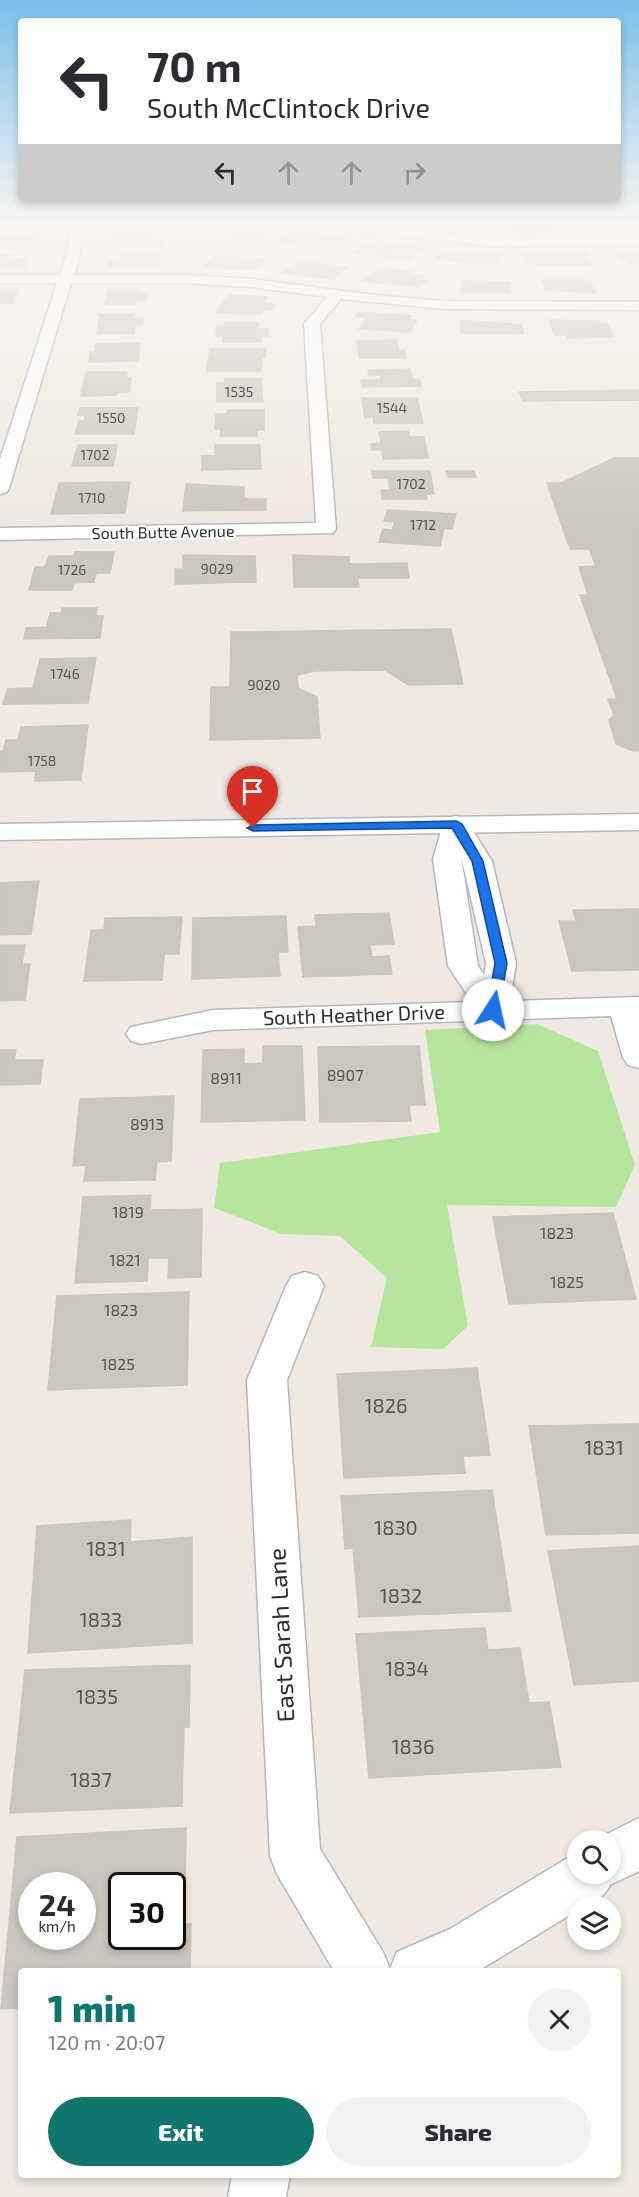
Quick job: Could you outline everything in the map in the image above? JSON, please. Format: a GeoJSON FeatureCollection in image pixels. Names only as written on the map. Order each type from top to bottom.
{"type":"FeatureCollection","features":[{"type":"Feature","properties":{"kind":"street"},"geometry":{"type":"LineString","coordinates":[[0,488],[52,325]]}},
{"type":"Feature","properties":{"kind":"street","name":"South Butte Avenue"},"geometry":{"type":"LineString","coordinates":[[0,534],[326,529],[312,325]]}},
{"type":"Feature","properties":{"kind":"street"},"geometry":{"type":"LineString","coordinates":[[0,832],[639,822]]}},
{"type":"Feature","properties":{"kind":"street"},"geometry":{"type":"LineString","coordinates":[[456,824],[447,859],[464,966],[493,1010]]}},
{"type":"Feature","properties":{"kind":"street"},"geometry":{"type":"LineString","coordinates":[[631,1006],[639,1058]]}},
{"type":"Feature","properties":{"kind":"street","name":"South Heather Drive"},"geometry":{"type":"LineString","coordinates":[[142,1034],[213,1020],[631,1006]]}},
{"type":"Feature","properties":{"kind":"street","name":"East Sarah Lane"},"geometry":{"type":"LineString","coordinates":[[304,1286],[267,1380],[294,1856],[362,1968]]}},
{"type":"Feature","properties":{"kind":"street"},"geometry":{"type":"LineString","coordinates":[[621,1854],[639,1844]]}},
{"type":"Feature","properties":{"kind":"street"},"geometry":{"type":"LineString","coordinates":[[423,1968],[470,1948],[573,1884]]}},
{"type":"Feature","properties":{"kind":"street"},"geometry":{"type":"LineString","coordinates":[[257,2197],[260,2178]]}},
{"type":"Feature","properties":{"kind":"green space"},"geometry":{"type":"Polygon","coordinates":[[[537,1024],[598,1051],[635,1165],[616,1207],[447,1205],[468,1326],[443,1349],[371,1347],[387,1278],[340,1236],[282,1234],[214,1208],[220,1163],[440,1132],[425,1030],[537,1024]]]}},
{"type":"Feature","properties":{"kind":"building"},"geometry":{"type":"Polygon","coordinates":[[[98,325],[135,325],[134,333],[97,334],[98,325]]]}},
{"type":"Feature","properties":{"kind":"building"},"geometry":{"type":"Polygon","coordinates":[[[259,325],[258,329],[268,329],[268,336],[262,336],[262,342],[223,342],[223,336],[216,336],[217,327],[259,325]]]}},
{"type":"Feature","properties":{"kind":"building"},"geometry":{"type":"Polygon","coordinates":[[[362,325],[414,325],[410,332],[359,329],[362,325]]]}},
{"type":"Feature","properties":{"kind":"building"},"geometry":{"type":"Polygon","coordinates":[[[461,325],[516,325],[522,325],[523,334],[461,333],[461,325]]]}},
{"type":"Feature","properties":{"kind":"building"},"geometry":{"type":"Polygon","coordinates":[[[551,325],[607,325],[614,337],[568,338],[567,335],[555,335],[551,325]]]}},
{"type":"Feature","properties":{"kind":"building"},"geometry":{"type":"Polygon","coordinates":[[[397,340],[399,350],[405,350],[406,358],[359,358],[357,341],[397,340]]]}},
{"type":"Feature","properties":{"kind":"building"},"geometry":{"type":"Polygon","coordinates":[[[140,343],[138,361],[89,362],[90,352],[95,352],[96,344],[140,343]]]}},
{"type":"Feature","properties":{"kind":"building"},"geometry":{"type":"Polygon","coordinates":[[[210,349],[266,349],[265,357],[262,357],[261,371],[207,371],[210,349]]]}},
{"type":"Feature","properties":{"kind":"building"},"geometry":{"type":"Polygon","coordinates":[[[410,369],[413,380],[419,380],[421,386],[362,387],[361,380],[381,380],[380,375],[369,375],[368,370],[410,369]]]}},
{"type":"Feature","properties":{"kind":"building"},"geometry":{"type":"Polygon","coordinates":[[[86,372],[127,372],[126,378],[131,378],[129,392],[118,392],[117,395],[81,396],[86,372]]]}},
{"type":"Feature","properties":{"kind":"building"},"geometry":{"type":"Polygon","coordinates":[[[225,379],[261,379],[263,402],[217,402],[217,383],[225,383],[225,379]]]}},
{"type":"Feature","properties":{"kind":"building"},"geometry":{"type":"Polygon","coordinates":[[[639,390],[639,400],[523,401],[519,392],[639,390]]]}},
{"type":"Feature","properties":{"kind":"building"},"geometry":{"type":"Polygon","coordinates":[[[362,398],[417,398],[423,423],[374,423],[373,417],[365,418],[362,398]]]}},
{"type":"Feature","properties":{"kind":"building"},"geometry":{"type":"Polygon","coordinates":[[[80,408],[138,408],[134,434],[75,434],[79,421],[84,421],[86,415],[78,415],[80,408]]]}},
{"type":"Feature","properties":{"kind":"building"},"geometry":{"type":"Polygon","coordinates":[[[228,410],[264,410],[264,430],[257,430],[257,436],[220,436],[221,429],[215,429],[216,414],[227,414],[228,410]]]}},
{"type":"Feature","properties":{"kind":"building"},"geometry":{"type":"Polygon","coordinates":[[[408,431],[409,437],[424,437],[428,458],[383,459],[382,450],[372,450],[371,444],[381,443],[379,432],[408,431]]]}},
{"type":"Feature","properties":{"kind":"building"},"geometry":{"type":"Polygon","coordinates":[[[78,445],[117,445],[113,466],[72,466],[78,445]]]}},
{"type":"Feature","properties":{"kind":"building"},"geometry":{"type":"Polygon","coordinates":[[[215,445],[260,445],[261,469],[202,470],[202,456],[215,456],[215,445]]]}},
{"type":"Feature","properties":{"kind":"building"},"geometry":{"type":"Polygon","coordinates":[[[614,458],[639,458],[639,751],[616,744],[609,720],[614,715],[608,699],[617,699],[580,595],[588,595],[579,567],[596,566],[589,549],[570,549],[547,483],[561,483],[614,458]]]}},
{"type":"Feature","properties":{"kind":"building"},"geometry":{"type":"Polygon","coordinates":[[[372,471],[430,471],[434,494],[426,494],[427,499],[382,499],[381,490],[390,490],[388,478],[373,478],[372,471]]]}},
{"type":"Feature","properties":{"kind":"building"},"geometry":{"type":"Polygon","coordinates":[[[446,471],[474,471],[476,477],[448,477],[446,471]]]}},
{"type":"Feature","properties":{"kind":"building"},"geometry":{"type":"Polygon","coordinates":[[[130,482],[125,513],[51,514],[59,483],[130,482]]]}},
{"type":"Feature","properties":{"kind":"building"},"geometry":{"type":"Polygon","coordinates":[[[186,484],[244,487],[244,499],[266,499],[266,510],[183,511],[186,484]]]}},
{"type":"Feature","properties":{"kind":"building"},"geometry":{"type":"Polygon","coordinates":[[[388,510],[456,514],[452,529],[444,528],[440,546],[379,542],[383,529],[392,530],[395,522],[384,521],[388,510]]]}},
{"type":"Feature","properties":{"kind":"building"},"geometry":{"type":"Polygon","coordinates":[[[75,552],[114,552],[110,573],[96,573],[94,582],[74,583],[72,590],[29,590],[35,567],[45,567],[49,556],[74,556],[75,552]]]}},
{"type":"Feature","properties":{"kind":"building"},"geometry":{"type":"Polygon","coordinates":[[[183,555],[255,556],[256,582],[175,584],[175,569],[183,569],[183,555]]]}},
{"type":"Feature","properties":{"kind":"building"},"geometry":{"type":"Polygon","coordinates":[[[293,555],[349,557],[349,564],[407,563],[409,578],[358,578],[359,587],[294,587],[293,555]]]}},
{"type":"Feature","properties":{"kind":"building"},"geometry":{"type":"Polygon","coordinates":[[[62,608],[97,608],[96,616],[103,616],[100,638],[24,639],[26,628],[47,627],[50,613],[61,613],[62,608]]]}},
{"type":"Feature","properties":{"kind":"building"},"geometry":{"type":"Polygon","coordinates":[[[451,629],[463,684],[408,685],[385,670],[315,671],[297,675],[298,688],[317,697],[320,738],[210,740],[211,687],[230,687],[231,632],[451,629]]]}},
{"type":"Feature","properties":{"kind":"building"},"geometry":{"type":"Polygon","coordinates":[[[96,658],[88,703],[3,704],[8,689],[33,688],[40,659],[96,658]]]}},
{"type":"Feature","properties":{"kind":"building"},"geometry":{"type":"Polygon","coordinates":[[[88,725],[81,780],[35,781],[36,771],[0,772],[0,751],[3,751],[6,740],[18,740],[21,727],[88,725]]]}},
{"type":"Feature","properties":{"kind":"building"},"geometry":{"type":"Polygon","coordinates":[[[39,881],[31,934],[0,935],[0,883],[39,881]]]}},
{"type":"Feature","properties":{"kind":"building"},"geometry":{"type":"Polygon","coordinates":[[[639,909],[639,970],[572,971],[559,921],[576,921],[573,910],[639,909]]]}},
{"type":"Feature","properties":{"kind":"building"},"geometry":{"type":"Polygon","coordinates":[[[389,913],[394,944],[370,945],[372,957],[389,956],[392,974],[303,977],[298,927],[316,926],[315,915],[389,913]]]}},
{"type":"Feature","properties":{"kind":"building"},"geometry":{"type":"Polygon","coordinates":[[[286,916],[288,952],[278,952],[280,976],[192,979],[193,918],[286,916]]]}},
{"type":"Feature","properties":{"kind":"building"},"geometry":{"type":"Polygon","coordinates":[[[182,917],[179,954],[164,954],[162,980],[84,981],[91,930],[104,930],[105,918],[182,917]]]}},
{"type":"Feature","properties":{"kind":"building"},"geometry":{"type":"Polygon","coordinates":[[[0,945],[25,945],[22,964],[30,964],[25,1000],[0,1001],[0,945]]]}},
{"type":"Feature","properties":{"kind":"building"},"geometry":{"type":"Polygon","coordinates":[[[263,1046],[302,1046],[305,1120],[201,1122],[203,1050],[244,1049],[244,1064],[263,1063],[263,1046]]]}},
{"type":"Feature","properties":{"kind":"building"},"geometry":{"type":"Polygon","coordinates":[[[419,1046],[425,1105],[409,1105],[411,1121],[320,1122],[318,1047],[419,1046]]]}},
{"type":"Feature","properties":{"kind":"building"},"geometry":{"type":"Polygon","coordinates":[[[0,1050],[16,1050],[14,1060],[43,1060],[40,1084],[0,1085],[0,1050]]]}},
{"type":"Feature","properties":{"kind":"building"},"geometry":{"type":"Polygon","coordinates":[[[174,1096],[171,1161],[157,1162],[155,1180],[84,1181],[86,1165],[73,1166],[80,1099],[174,1096]]]}},
{"type":"Feature","properties":{"kind":"building"},"geometry":{"type":"Polygon","coordinates":[[[151,1195],[150,1210],[202,1209],[201,1277],[168,1278],[169,1258],[148,1258],[147,1281],[75,1283],[83,1197],[151,1195]]]}},
{"type":"Feature","properties":{"kind":"building"},"geometry":{"type":"Polygon","coordinates":[[[613,1213],[636,1299],[509,1304],[493,1217],[613,1213]]]}},
{"type":"Feature","properties":{"kind":"building"},"geometry":{"type":"Polygon","coordinates":[[[189,1292],[187,1385],[48,1390],[57,1296],[189,1292]]]}},
{"type":"Feature","properties":{"kind":"building"},"geometry":{"type":"Polygon","coordinates":[[[477,1368],[490,1455],[463,1456],[465,1473],[344,1478],[337,1374],[477,1368]]]}},
{"type":"Feature","properties":{"kind":"building"},"geometry":{"type":"Polygon","coordinates":[[[639,1424],[639,1533],[546,1535],[529,1426],[639,1424]]]}},
{"type":"Feature","properties":{"kind":"building"},"geometry":{"type":"Polygon","coordinates":[[[492,1490],[511,1611],[359,1617],[353,1548],[345,1549],[341,1496],[492,1490]]]}},
{"type":"Feature","properties":{"kind":"building"},"geometry":{"type":"Polygon","coordinates":[[[131,1520],[130,1542],[192,1537],[192,1643],[28,1653],[37,1526],[131,1520]]]}},
{"type":"Feature","properties":{"kind":"building"},"geometry":{"type":"Polygon","coordinates":[[[639,1546],[639,1681],[574,1685],[548,1551],[639,1546]]]}},
{"type":"Feature","properties":{"kind":"building"},"geometry":{"type":"Polygon","coordinates":[[[485,1628],[488,1650],[520,1648],[529,1703],[549,1702],[561,1767],[369,1778],[356,1634],[485,1628]]]}},
{"type":"Feature","properties":{"kind":"building"},"geometry":{"type":"Polygon","coordinates":[[[190,1665],[189,1727],[184,1727],[182,1806],[10,1813],[25,1670],[190,1665]]]}},
{"type":"Feature","properties":{"kind":"building"},"geometry":{"type":"Polygon","coordinates":[[[186,1828],[185,1872],[108,1872],[108,1950],[186,1950],[186,1924],[191,1924],[190,1968],[18,1968],[18,2008],[1,2009],[17,1837],[186,1828]]]}},
{"type":"Feature","properties":{"kind":"route"},"geometry":{"type":"LineString","coordinates":[[253,828],[456,824],[478,861],[501,963],[493,1010]]}}]}
